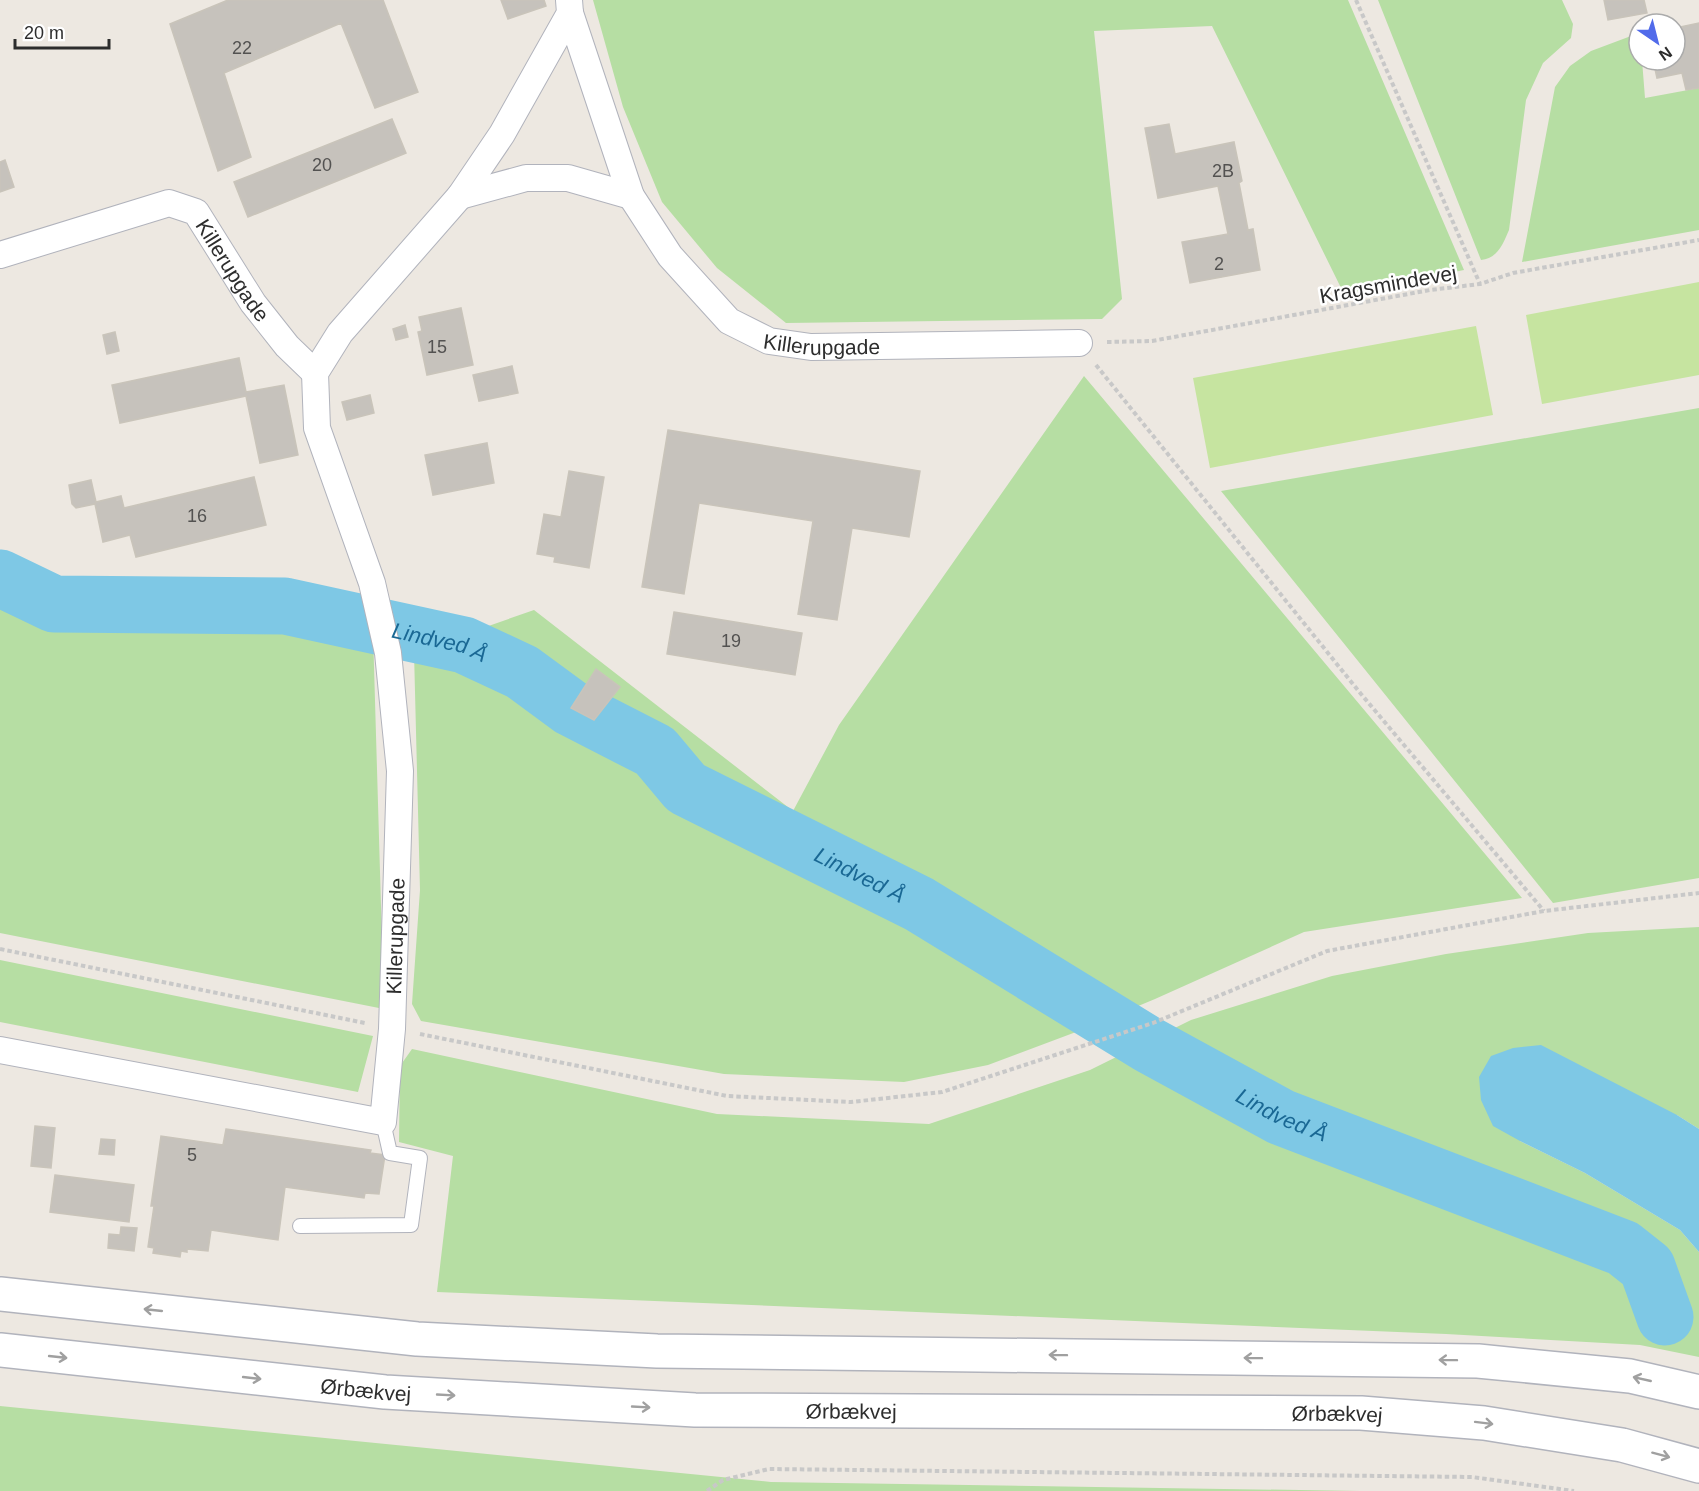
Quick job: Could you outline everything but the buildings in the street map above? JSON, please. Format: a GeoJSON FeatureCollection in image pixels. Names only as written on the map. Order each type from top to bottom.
{"type":"FeatureCollection","features":[{"type":"Feature","properties":{"kind":"main road"},"geometry":{"type":"LineString","coordinates":[[0,1294],[417,1339],[657,1351],[1478,1360],[1630,1376],[1699,1392]]}},
{"type":"Feature","properties":{"kind":"main road","name":"Ørbækvej"},"geometry":{"type":"LineString","coordinates":[[0,1350],[385,1392],[695,1410],[1361,1413],[1495,1424],[1622,1445],[1699,1466]]}},
{"type":"Feature","properties":{"kind":"street","name":"Killerupgade"},"geometry":{"type":"LineString","coordinates":[[383,1122],[392,1029],[400,771],[388,653],[372,583],[317,428],[315,373],[340,333],[460,196],[502,135],[569,7]]}},
{"type":"Feature","properties":{"kind":"street","name":"Killerupgade"},"geometry":{"type":"LineString","coordinates":[[569,7],[631,196],[670,256],[729,321],[769,341],[811,347],[1079,343]]}},
{"type":"Feature","properties":{"kind":"street"},"geometry":{"type":"LineString","coordinates":[[460,196],[526,178],[568,178],[631,196]]}},
{"type":"Feature","properties":{"kind":"street","name":"Killerupgade"},"geometry":{"type":"LineString","coordinates":[[0,255],[169,203],[196,212],[253,303],[287,346],[315,373]]}},
{"type":"Feature","properties":{"kind":"street"},"geometry":{"type":"LineString","coordinates":[[0,1050],[383,1122]]}},
{"type":"Feature","properties":{"kind":"lane"},"geometry":{"type":"LineString","coordinates":[[300,1226],[411,1225],[420,1158],[390,1153],[383,1122]]}},
{"type":"Feature","properties":{"kind":"path"},"geometry":{"type":"LineString","coordinates":[[1356,0],[1480,284]]}},
{"type":"Feature","properties":{"kind":"path","name":"Kragsmindevej"},"geometry":{"type":"LineString","coordinates":[[1079,343],[1152,341],[1430,290],[1480,284],[1513,273],[1699,240]]}},
{"type":"Feature","properties":{"kind":"path"},"geometry":{"type":"LineString","coordinates":[[1079,343],[1362,694],[1544,911]]}},
{"type":"Feature","properties":{"kind":"path"},"geometry":{"type":"LineString","coordinates":[[0,949],[727,1096],[851,1102],[942,1092],[1153,1023],[1327,951],[1544,911],[1699,893]]}},
{"type":"Feature","properties":{"kind":"path"},"geometry":{"type":"LineString","coordinates":[[707,1491],[723,1480],[769,1469],[1472,1477],[1574,1491]]}},
{"type":"Feature","properties":{"kind":"green space"},"geometry":{"type":"Polygon","coordinates":[[[593,0],[1348,0],[1464,270],[1344,294],[1212,26],[1094,31],[1122,299],[1102,319],[786,323],[717,268],[662,202],[623,107],[593,0]]]}},
{"type":"Feature","properties":{"kind":"green space"},"geometry":{"type":"Polygon","coordinates":[[[1378,0],[1562,0],[1573,24],[1571,38],[1543,63],[1526,100],[1509,230],[1499,250],[1487,259],[1481,260],[1378,0]]]}},
{"type":"Feature","properties":{"kind":"green space"},"geometry":{"type":"Polygon","coordinates":[[[1627,38],[1627,72],[1643,72],[1645,98],[1699,88],[1699,230],[1522,262],[1555,87],[1570,66],[1591,51],[1627,38]]]}},
{"type":"Feature","properties":{"kind":"green space"},"geometry":{"type":"Polygon","coordinates":[[[1699,282],[1699,375],[1542,404],[1526,315],[1699,282]]]}},
{"type":"Feature","properties":{"kind":"green space"},"geometry":{"type":"Polygon","coordinates":[[[1476,326],[1493,415],[1210,468],[1193,378],[1476,326]]]}},
{"type":"Feature","properties":{"kind":"green space"},"geometry":{"type":"Polygon","coordinates":[[[1084,376],[1522,898],[1304,932],[1155,999],[988,1065],[904,1082],[724,1074],[421,1021],[412,1004],[420,890],[414,652],[534,610],[793,811],[839,725],[1084,376]]]}},
{"type":"Feature","properties":{"kind":"green space"},"geometry":{"type":"Polygon","coordinates":[[[1699,408],[1699,878],[1553,903],[1221,491],[1699,408]]]}},
{"type":"Feature","properties":{"kind":"green space"},"geometry":{"type":"Polygon","coordinates":[[[0,554],[82,590],[373,632],[384,1009],[0,933],[0,554]]]}},
{"type":"Feature","properties":{"kind":"green space"},"geometry":{"type":"Polygon","coordinates":[[[1699,927],[1699,1129],[1677,1115],[1520,1141],[1585,1173],[1680,1230],[1699,1252],[1699,1357],[1640,1345],[1446,1334],[437,1292],[453,1156],[399,1142],[400,1066],[412,1049],[717,1114],[929,1124],[1090,1070],[1191,1020],[1332,976],[1446,954],[1588,933],[1699,927]]]}},
{"type":"Feature","properties":{"kind":"green space"},"geometry":{"type":"Polygon","coordinates":[[[0,960],[373,1036],[358,1092],[0,1022],[0,960]]]}},
{"type":"Feature","properties":{"kind":"green space"},"geometry":{"type":"Polygon","coordinates":[[[0,1406],[771,1482],[1360,1491],[0,1491],[0,1406]]]}},
{"type":"Feature","properties":{"kind":"water"},"geometry":{"type":"Polygon","coordinates":[[[1541,1045],[1677,1115],[1699,1129],[1699,1252],[1680,1230],[1585,1173],[1493,1126],[1481,1100],[1479,1077],[1491,1056],[1513,1048],[1541,1045]]]}},
{"type":"Feature","properties":{"kind":"waterway","name":"Lindved Å"},"geometry":{"type":"LineString","coordinates":[[0,578],[54,604],[285,606],[464,645],[522,672],[571,708],[655,751],[686,788],[919,904],[1149,1045],[1281,1117],[1623,1248],[1647,1267],[1665,1317]]}}]}
